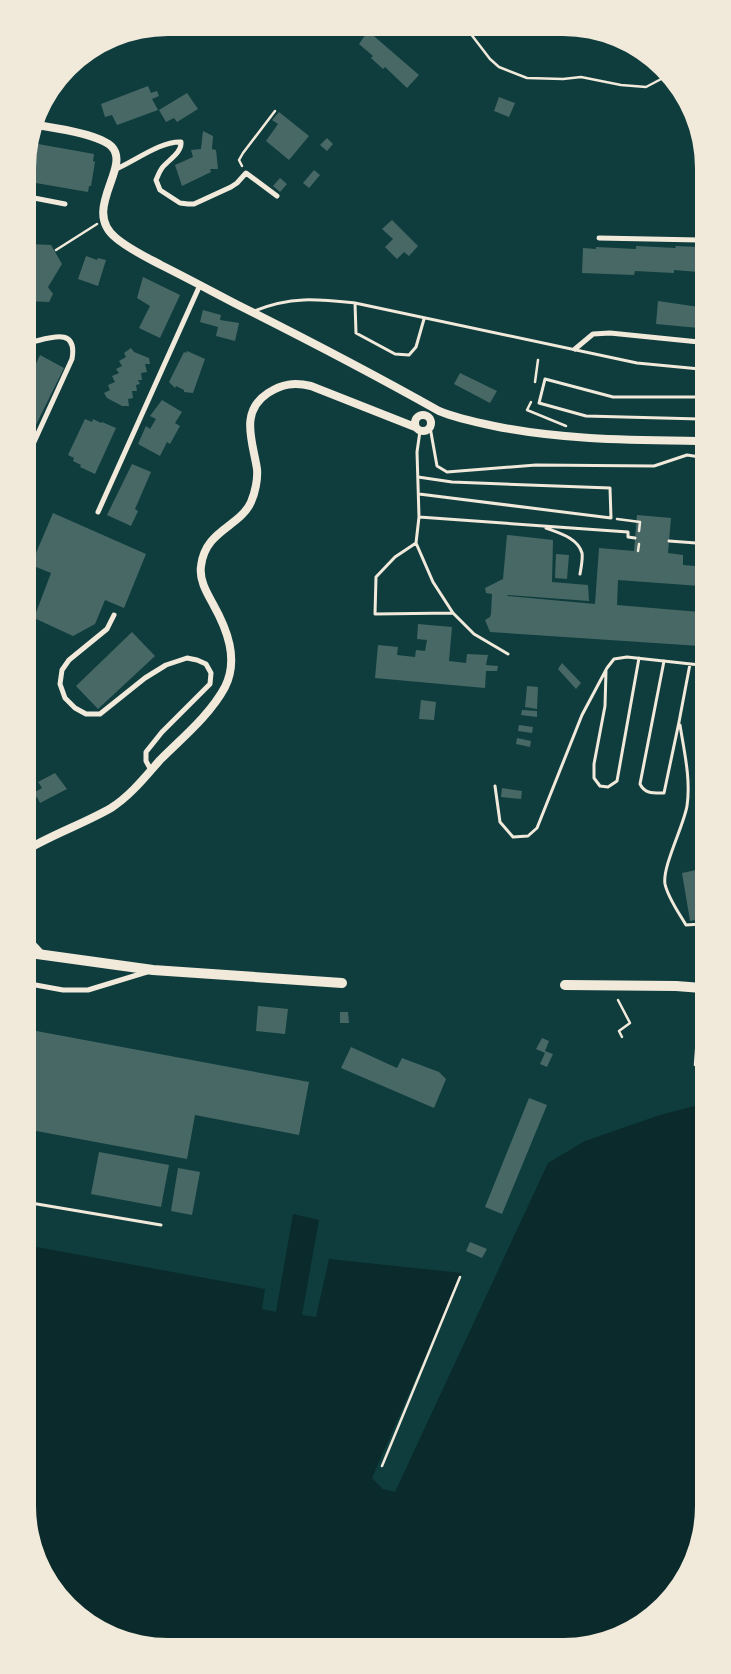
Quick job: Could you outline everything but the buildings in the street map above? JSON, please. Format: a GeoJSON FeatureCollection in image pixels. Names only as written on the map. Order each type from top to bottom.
{"type":"FeatureCollection","features":[{"type":"Feature","properties":{"kind":"main road"},"geometry":{"type":"LineString","coordinates":[[36,954],[153,970],[342,983]]}},
{"type":"Feature","properties":{"kind":"main road"},"geometry":{"type":"LineString","coordinates":[[565,985],[694,987]]}},
{"type":"Feature","properties":{"kind":"street"},"geometry":{"type":"LineString","coordinates":[[43,126],[74,132],[106,142],[113,148],[116,160],[102,208],[103,221],[115,238],[432,407],[455,417],[518,430],[606,440],[695,441]]}},
{"type":"Feature","properties":{"kind":"street"},"geometry":{"type":"LineString","coordinates":[[114,170],[160,147],[181,142],[182,146],[161,169],[156,180],[160,190],[180,202],[194,204],[231,187],[246,174],[277,196]]}},
{"type":"Feature","properties":{"kind":"street"},"geometry":{"type":"LineString","coordinates":[[37,199],[65,204]]}},
{"type":"Feature","properties":{"kind":"street"},"geometry":{"type":"LineString","coordinates":[[599,238],[695,240]]}},
{"type":"Feature","properties":{"kind":"street"},"geometry":{"type":"LineString","coordinates":[[98,512],[200,285]]}},
{"type":"Feature","properties":{"kind":"street"},"geometry":{"type":"LineString","coordinates":[[575,349],[593,334],[610,333],[695,341]]}},
{"type":"Feature","properties":{"kind":"street"},"geometry":{"type":"LineString","coordinates":[[37,341],[59,336],[68,338],[72,342],[74,351],[37,436]]}},
{"type":"Feature","properties":{"kind":"street"},"geometry":{"type":"LineString","coordinates":[[36,845],[112,807],[123,799],[212,706],[225,686],[231,664],[230,646],[221,619],[203,585],[200,566],[206,548],[218,533],[250,505],[254,494],[257,471],[249,424],[253,410],[264,396],[279,386],[296,383],[310,386],[418,429],[426,431],[430,427],[430,420],[427,416],[422,414],[414,421],[418,429]]}},
{"type":"Feature","properties":{"kind":"street"},"geometry":{"type":"LineString","coordinates":[[427,416],[432,407]]}},
{"type":"Feature","properties":{"kind":"street"},"geometry":{"type":"LineString","coordinates":[[114,615],[107,629],[69,660],[62,670],[60,684],[65,698],[75,708],[86,714],[100,714],[145,678],[166,665],[187,658],[206,664],[211,673],[210,684],[162,732],[146,752],[146,761],[151,770]]}},
{"type":"Feature","properties":{"kind":"street"},"geometry":{"type":"LineString","coordinates":[[36,949],[42,955]]}},
{"type":"Feature","properties":{"kind":"street"},"geometry":{"type":"LineString","coordinates":[[36,985],[63,990],[88,990],[153,970]]}},
{"type":"Feature","properties":{"kind":"lane"},"geometry":{"type":"LineString","coordinates":[[252,312],[274,303],[293,300],[318,299],[355,303],[637,363],[695,369]]}},
{"type":"Feature","properties":{"kind":"lane"},"geometry":{"type":"LineString","coordinates":[[355,303],[356,333],[395,354],[409,355],[416,347],[424,319]]}},
{"type":"Feature","properties":{"kind":"lane"},"geometry":{"type":"LineString","coordinates":[[695,397],[613,397],[546,379],[539,402],[586,416],[695,419]]}},
{"type":"Feature","properties":{"kind":"lane"},"geometry":{"type":"LineString","coordinates":[[430,427],[437,466],[447,472],[536,465],[654,466],[687,456],[695,457]]}},
{"type":"Feature","properties":{"kind":"lane"},"geometry":{"type":"LineString","coordinates":[[418,429],[419,518],[416,543],[433,582],[453,613],[474,634],[508,654]]}},
{"type":"Feature","properties":{"kind":"lane"},"geometry":{"type":"LineString","coordinates":[[418,476],[452,482],[610,488],[611,518],[419,494]]}},
{"type":"Feature","properties":{"kind":"lane"},"geometry":{"type":"LineString","coordinates":[[419,518],[628,532],[628,537],[635,538]]}},
{"type":"Feature","properties":{"kind":"lane"},"geometry":{"type":"LineString","coordinates":[[541,526],[576,542],[582,554],[580,574]]}},
{"type":"Feature","properties":{"kind":"lane"},"geometry":{"type":"LineString","coordinates":[[669,541],[695,543]]}},
{"type":"Feature","properties":{"kind":"lane"},"geometry":{"type":"LineString","coordinates":[[416,543],[396,557],[376,577],[375,614],[453,613]]}},
{"type":"Feature","properties":{"kind":"lane"},"geometry":{"type":"LineString","coordinates":[[495,786],[500,822],[513,837],[528,836],[537,828],[582,716],[607,668],[614,659],[627,657],[695,665]]}},
{"type":"Feature","properties":{"kind":"lane"},"geometry":{"type":"LineString","coordinates":[[607,668],[605,706],[594,764],[594,778],[600,786],[608,787],[617,781],[639,658]]}},
{"type":"Feature","properties":{"kind":"lane"},"geometry":{"type":"LineString","coordinates":[[664,661],[640,784],[643,790],[650,794],[664,793],[690,664]]}},
{"type":"Feature","properties":{"kind":"lane"},"geometry":{"type":"LineString","coordinates":[[679,722],[687,766],[687,806],[669,859],[665,882],[676,908],[686,925],[694,924]]}},
{"type":"Feature","properties":{"kind":"lane"},"geometry":{"type":"LineString","coordinates":[[36,1204],[161,1225]]}},
{"type":"Feature","properties":{"kind":"path"},"geometry":{"type":"LineString","coordinates":[[473,36],[490,59],[499,67],[527,78],[563,79],[581,77],[621,85],[646,87],[660,80]]}},
{"type":"Feature","properties":{"kind":"path"},"geometry":{"type":"LineString","coordinates":[[246,174],[239,160],[275,111]]}},
{"type":"Feature","properties":{"kind":"path"},"geometry":{"type":"LineString","coordinates":[[56,250],[92,227]]}},
{"type":"Feature","properties":{"kind":"path"},"geometry":{"type":"LineString","coordinates":[[534,388],[538,360]]}},
{"type":"Feature","properties":{"kind":"path"},"geometry":{"type":"LineString","coordinates":[[533,397],[527,410],[568,427]]}},
{"type":"Feature","properties":{"kind":"path"},"geometry":{"type":"LineString","coordinates":[[611,518],[640,522]]}},
{"type":"Feature","properties":{"kind":"path"},"geometry":{"type":"LineString","coordinates":[[618,1000],[630,1023],[619,1031],[622,1037]]}},
{"type":"Feature","properties":{"kind":"path"},"geometry":{"type":"LineString","coordinates":[[382,1466],[460,1277]]}},
{"type":"Feature","properties":{"kind":"water"},"geometry":{"type":"Polygon","coordinates":[[[694,1106],[694,1523],[685,1556],[673,1579],[650,1605],[636,1616],[613,1628],[580,1637],[168,1638],[142,1635],[110,1624],[88,1611],[63,1586],[46,1556],[37,1523],[36,1247],[265,1289],[262,1309],[276,1312],[293,1214],[319,1220],[302,1315],[316,1317],[329,1259],[462,1273],[372,1478],[383,1489],[395,1492],[548,1163],[585,1141],[660,1115],[694,1106]]]}}]}
